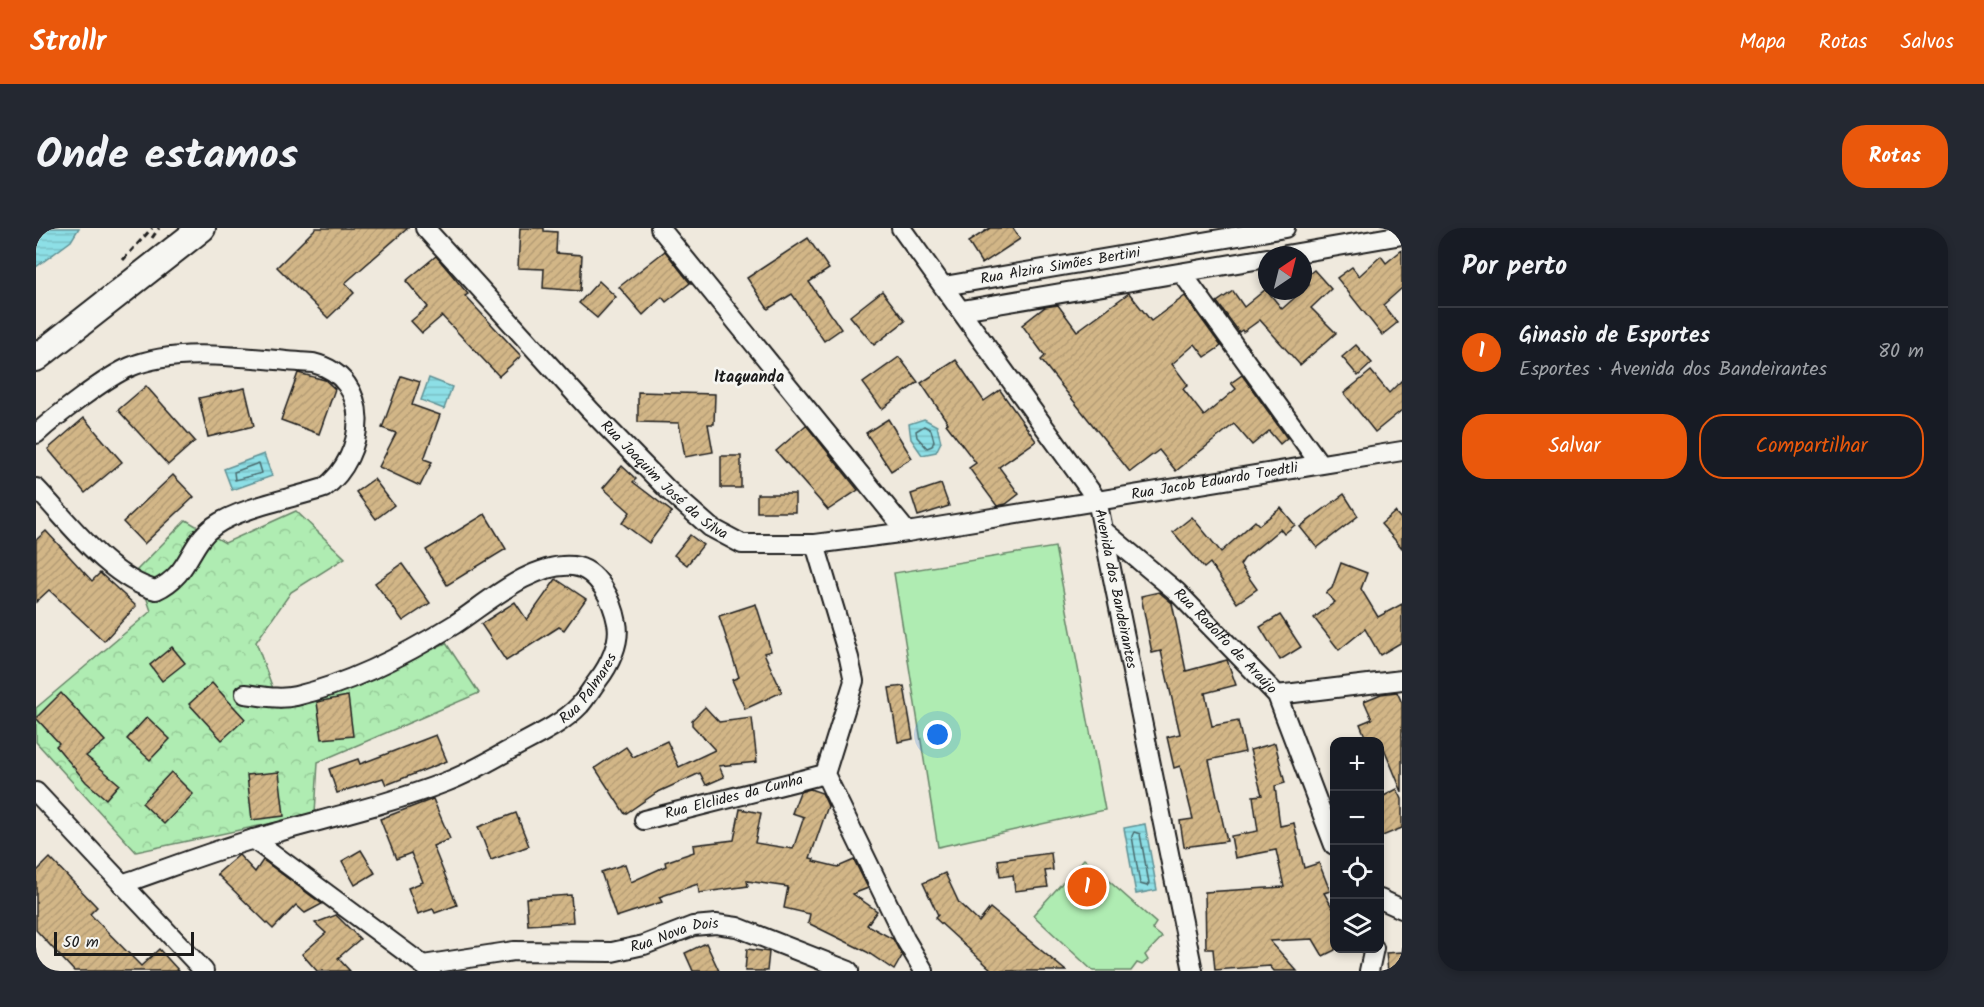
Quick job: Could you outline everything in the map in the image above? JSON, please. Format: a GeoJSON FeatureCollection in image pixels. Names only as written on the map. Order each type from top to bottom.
{"type":"FeatureCollection","features":[{"type":"Feature","properties":{"kind":"main road"},"geometry":{"type":"LineString","coordinates":[[36,358],[202,228]]}},
{"type":"Feature","properties":{"kind":"street","name":"Rua Joaquim José da Silva"},"geometry":{"type":"LineString","coordinates":[[425,228],[591,411],[668,490],[710,527],[742,544],[815,544]]}},
{"type":"Feature","properties":{"kind":"street"},"geometry":{"type":"LineString","coordinates":[[660,228],[907,532]]}},
{"type":"Feature","properties":{"kind":"street","name":"Avenida dos Bandeirantes"},"geometry":{"type":"LineString","coordinates":[[902,228],[1097,500],[1193,971]]}},
{"type":"Feature","properties":{"kind":"street","name":"Rua Alzira Simões Bertini"},"geometry":{"type":"LineString","coordinates":[[944,286],[1286,228]]}},
{"type":"Feature","properties":{"kind":"street"},"geometry":{"type":"LineString","coordinates":[[1312,251],[1402,236]]}},
{"type":"Feature","properties":{"kind":"street","name":"Rua Alzira Simões Bertini"},"geometry":{"type":"LineString","coordinates":[[962,310],[1258,260]]}},
{"type":"Feature","properties":{"kind":"street"},"geometry":{"type":"LineString","coordinates":[[1182,273],[1320,464]]}},
{"type":"Feature","properties":{"kind":"street"},"geometry":{"type":"LineString","coordinates":[[36,434],[128,367],[154,359],[184,357],[313,363],[329,367],[344,379],[354,396],[358,417],[352,450],[335,480],[324,488],[232,516],[213,526],[172,582],[156,590],[127,577],[104,559],[36,488]]}},
{"type":"Feature","properties":{"kind":"street","name":"Rua Jacob Eduardo Toedtli"},"geometry":{"type":"LineString","coordinates":[[815,544],[907,532],[1402,451]]}},
{"type":"Feature","properties":{"kind":"street","name":"Rua Rodolfo de Araújo"},"geometry":{"type":"LineString","coordinates":[[1104,531],[1177,592],[1277,695],[1330,832]]}},
{"type":"Feature","properties":{"kind":"street"},"geometry":{"type":"LineString","coordinates":[[815,544],[854,681],[825,774],[905,939],[924,971]]}},
{"type":"Feature","properties":{"kind":"street","name":"Rua Palmares"},"geometry":{"type":"LineString","coordinates":[[122,884],[253,840],[344,815],[448,782],[557,724],[580,705],[605,670],[614,650],[618,628],[612,601],[598,580],[575,566],[554,567],[504,589],[446,629],[408,652],[374,668],[295,697],[277,698],[245,694]]}},
{"type":"Feature","properties":{"kind":"street"},"geometry":{"type":"LineString","coordinates":[[1277,695],[1402,680]]}},
{"type":"Feature","properties":{"kind":"street","name":"Rua Elclides da Cunha"},"geometry":{"type":"LineString","coordinates":[[644,820],[825,774]]}},
{"type":"Feature","properties":{"kind":"street"},"geometry":{"type":"LineString","coordinates":[[36,792],[204,971]]}},
{"type":"Feature","properties":{"kind":"street"},"geometry":{"type":"LineString","coordinates":[[253,840],[427,968]]}},
{"type":"Feature","properties":{"kind":"street"},"geometry":{"type":"LineString","coordinates":[[1384,905],[1402,909]]}},
{"type":"Feature","properties":{"kind":"street","name":"Rua Nova Dois"},"geometry":{"type":"LineString","coordinates":[[427,968],[514,951],[612,952],[644,945],[693,926],[716,924],[737,927],[849,971]]}},
{"type":"Feature","properties":{"kind":"street"},"geometry":{"type":"LineString","coordinates":[[1369,971],[1373,953]]}},
{"type":"Feature","properties":{"kind":"green space"},"geometry":{"type":"Polygon","coordinates":[[[296,511],[345,558],[291,592],[256,642],[280,708],[346,687],[446,643],[479,693],[318,762],[315,814],[136,852],[36,742],[36,708],[151,611],[137,570],[186,520],[225,543],[296,511]]]}},
{"type":"Feature","properties":{"kind":"green space"},"geometry":{"type":"Polygon","coordinates":[[[1055,547],[1105,810],[938,847],[894,573],[1055,547]]]}},
{"type":"Feature","properties":{"kind":"green space"},"geometry":{"type":"Polygon","coordinates":[[[1084,859],[1156,923],[1152,929],[1162,937],[1145,955],[1148,960],[1142,965],[1137,963],[1131,971],[1093,971],[1033,915],[1084,859]]]}},
{"type":"Feature","properties":{"kind":"water"},"geometry":{"type":"Polygon","coordinates":[[[36,228],[79,228],[71,241],[36,267],[36,228]]]}},
{"type":"Feature","properties":{"kind":"water"},"geometry":{"type":"Polygon","coordinates":[[[429,378],[452,387],[444,409],[421,400],[429,378]]]}},
{"type":"Feature","properties":{"kind":"water"},"geometry":{"type":"Polygon","coordinates":[[[924,419],[937,426],[941,442],[936,452],[922,455],[911,439],[909,424],[924,419]]]}},
{"type":"Feature","properties":{"kind":"water"},"geometry":{"type":"Polygon","coordinates":[[[264,454],[272,476],[232,490],[224,469],[264,454]]]}},
{"type":"Feature","properties":{"kind":"water"},"geometry":{"type":"Polygon","coordinates":[[[1145,824],[1157,890],[1136,894],[1124,828],[1145,824]]]}},
{"type":"Feature","properties":{"kind":"building"},"geometry":{"type":"Polygon","coordinates":[[[316,228],[408,228],[345,283],[354,293],[328,318],[277,267],[316,228]]]}},
{"type":"Feature","properties":{"kind":"building"},"geometry":{"type":"Polygon","coordinates":[[[520,228],[544,228],[544,231],[557,232],[556,253],[582,255],[580,291],[543,288],[544,269],[518,268],[520,228]]]}},
{"type":"Feature","properties":{"kind":"building"},"geometry":{"type":"Polygon","coordinates":[[[990,228],[1013,228],[1020,239],[982,264],[968,242],[990,228]]]}},
{"type":"Feature","properties":{"kind":"building"},"geometry":{"type":"Polygon","coordinates":[[[808,238],[829,269],[809,282],[841,329],[824,341],[792,294],[768,309],[747,278],[808,238]]]}},
{"type":"Feature","properties":{"kind":"building"},"geometry":{"type":"Polygon","coordinates":[[[1402,250],[1402,288],[1383,305],[1397,323],[1382,335],[1337,278],[1352,267],[1359,276],[1381,256],[1386,263],[1402,250]]]}},
{"type":"Feature","properties":{"kind":"building"},"geometry":{"type":"Polygon","coordinates":[[[665,251],[690,283],[666,302],[662,297],[643,315],[619,287],[665,251]]]}},
{"type":"Feature","properties":{"kind":"building"},"geometry":{"type":"Polygon","coordinates":[[[436,256],[468,294],[465,296],[521,356],[499,376],[442,316],[422,333],[411,321],[428,307],[406,281],[436,256]]]}},
{"type":"Feature","properties":{"kind":"building"},"geometry":{"type":"Polygon","coordinates":[[[1314,270],[1331,289],[1311,308],[1336,333],[1300,365],[1260,320],[1243,332],[1242,330],[1239,332],[1217,302],[1233,291],[1244,307],[1258,296],[1258,300],[1275,300],[1282,309],[1292,300],[1312,300],[1312,272],[1314,270]]]}},
{"type":"Feature","properties":{"kind":"building"},"geometry":{"type":"Polygon","coordinates":[[[599,281],[616,297],[597,318],[579,303],[599,281]]]}},
{"type":"Feature","properties":{"kind":"building"},"geometry":{"type":"Polygon","coordinates":[[[882,291],[905,321],[874,345],[850,316],[882,291]]]}},
{"type":"Feature","properties":{"kind":"building"},"geometry":{"type":"Polygon","coordinates":[[[1129,293],[1151,321],[1185,296],[1221,346],[1205,357],[1195,344],[1172,364],[1188,385],[1183,389],[1204,416],[1236,389],[1231,383],[1242,375],[1287,438],[1280,444],[1269,431],[1252,445],[1234,424],[1176,471],[1159,450],[1130,472],[1041,360],[1045,356],[1022,325],[1045,307],[1058,305],[1077,331],[1129,293]]]}},
{"type":"Feature","properties":{"kind":"building"},"geometry":{"type":"Polygon","coordinates":[[[1356,345],[1372,363],[1358,376],[1342,357],[1356,345]]]}},
{"type":"Feature","properties":{"kind":"building"},"geometry":{"type":"Polygon","coordinates":[[[899,357],[918,382],[882,409],[863,383],[899,357]]]}},
{"type":"Feature","properties":{"kind":"building"},"geometry":{"type":"Polygon","coordinates":[[[956,360],[984,401],[1000,390],[1036,441],[999,467],[1019,494],[1006,504],[997,506],[969,468],[976,463],[946,424],[948,423],[921,383],[956,360]]]}},
{"type":"Feature","properties":{"kind":"building"},"geometry":{"type":"Polygon","coordinates":[[[1371,371],[1389,393],[1402,380],[1402,410],[1375,432],[1344,393],[1371,371]]]}},
{"type":"Feature","properties":{"kind":"building"},"geometry":{"type":"Polygon","coordinates":[[[298,373],[325,380],[335,389],[319,434],[281,420],[298,373]]]}},
{"type":"Feature","properties":{"kind":"building"},"geometry":{"type":"Polygon","coordinates":[[[401,376],[420,382],[412,405],[440,415],[424,459],[432,462],[420,486],[379,467],[396,433],[382,428],[401,376]]]}},
{"type":"Feature","properties":{"kind":"building"},"geometry":{"type":"Polygon","coordinates":[[[146,386],[195,441],[168,465],[118,410],[146,386]]]}},
{"type":"Feature","properties":{"kind":"building"},"geometry":{"type":"Polygon","coordinates":[[[245,388],[254,426],[208,437],[199,398],[245,388]]]}},
{"type":"Feature","properties":{"kind":"building"},"geometry":{"type":"Polygon","coordinates":[[[638,392],[715,394],[714,424],[708,424],[713,452],[685,457],[679,423],[638,422],[638,392]]]}},
{"type":"Feature","properties":{"kind":"building"},"geometry":{"type":"Polygon","coordinates":[[[84,418],[122,462],[85,493],[48,449],[84,418]]]}},
{"type":"Feature","properties":{"kind":"building"},"geometry":{"type":"Polygon","coordinates":[[[888,419],[912,458],[891,471],[866,433],[888,419]]]}},
{"type":"Feature","properties":{"kind":"building"},"geometry":{"type":"Polygon","coordinates":[[[806,425],[858,490],[828,510],[776,451],[806,425]]]}},
{"type":"Feature","properties":{"kind":"building"},"geometry":{"type":"Polygon","coordinates":[[[721,456],[741,456],[741,488],[721,488],[721,456]]]}},
{"type":"Feature","properties":{"kind":"building"},"geometry":{"type":"Polygon","coordinates":[[[622,466],[636,479],[633,482],[672,512],[649,543],[622,523],[630,512],[603,488],[622,466]]]}},
{"type":"Feature","properties":{"kind":"building"},"geometry":{"type":"Polygon","coordinates":[[[173,475],[194,497],[144,544],[123,522],[173,475]]]}},
{"type":"Feature","properties":{"kind":"building"},"geometry":{"type":"Polygon","coordinates":[[[374,479],[394,505],[376,519],[356,492],[374,479]]]}},
{"type":"Feature","properties":{"kind":"building"},"geometry":{"type":"Polygon","coordinates":[[[941,484],[949,506],[918,516],[911,494],[941,484]]]}},
{"type":"Feature","properties":{"kind":"building"},"geometry":{"type":"Polygon","coordinates":[[[757,494],[795,494],[795,512],[757,512],[757,494]]]}},
{"type":"Feature","properties":{"kind":"building"},"geometry":{"type":"Polygon","coordinates":[[[1344,494],[1358,516],[1317,548],[1300,527],[1344,494]]]}},
{"type":"Feature","properties":{"kind":"building"},"geometry":{"type":"Polygon","coordinates":[[[1281,508],[1295,525],[1284,534],[1280,529],[1244,559],[1240,565],[1257,589],[1237,603],[1210,563],[1204,568],[1173,532],[1192,517],[1221,552],[1255,521],[1259,525],[1281,508]]]}},
{"type":"Feature","properties":{"kind":"building"},"geometry":{"type":"Polygon","coordinates":[[[1395,512],[1402,520],[1402,548],[1381,524],[1395,512]]]}},
{"type":"Feature","properties":{"kind":"building"},"geometry":{"type":"Polygon","coordinates":[[[485,514],[506,549],[447,585],[426,550],[485,514]]]}},
{"type":"Feature","properties":{"kind":"building"},"geometry":{"type":"Polygon","coordinates":[[[46,531],[92,581],[100,573],[136,606],[104,641],[49,590],[36,602],[36,540],[46,531]]]}},
{"type":"Feature","properties":{"kind":"building"},"geometry":{"type":"Polygon","coordinates":[[[690,535],[703,545],[687,565],[674,555],[690,535]]]}},
{"type":"Feature","properties":{"kind":"building"},"geometry":{"type":"Polygon","coordinates":[[[1341,563],[1367,573],[1361,589],[1378,617],[1402,604],[1402,642],[1380,655],[1365,629],[1339,650],[1314,618],[1335,602],[1326,593],[1332,588],[1341,563]]]}},
{"type":"Feature","properties":{"kind":"building"},"geometry":{"type":"Polygon","coordinates":[[[402,564],[430,603],[403,621],[375,583],[402,564]]]}},
{"type":"Feature","properties":{"kind":"building"},"geometry":{"type":"Polygon","coordinates":[[[556,579],[586,599],[564,630],[559,627],[506,661],[481,624],[515,602],[527,620],[556,579]]]}},
{"type":"Feature","properties":{"kind":"building"},"geometry":{"type":"Polygon","coordinates":[[[1159,592],[1172,603],[1186,671],[1227,660],[1236,685],[1205,693],[1212,726],[1238,721],[1245,752],[1209,760],[1227,841],[1184,847],[1180,821],[1193,819],[1180,766],[1174,768],[1167,737],[1180,734],[1161,651],[1152,653],[1141,596],[1159,592]]]}},
{"type":"Feature","properties":{"kind":"building"},"geometry":{"type":"Polygon","coordinates":[[[756,604],[771,651],[764,653],[782,692],[745,709],[732,680],[739,677],[719,616],[756,604]]]}},
{"type":"Feature","properties":{"kind":"building"},"geometry":{"type":"Polygon","coordinates":[[[1280,615],[1301,647],[1280,660],[1260,627],[1280,615]]]}},
{"type":"Feature","properties":{"kind":"building"},"geometry":{"type":"Polygon","coordinates":[[[172,647],[185,663],[162,681],[150,665],[172,647]]]}},
{"type":"Feature","properties":{"kind":"building"},"geometry":{"type":"Polygon","coordinates":[[[212,683],[245,719],[222,740],[189,704],[212,683]]]}},
{"type":"Feature","properties":{"kind":"building"},"geometry":{"type":"Polygon","coordinates":[[[904,686],[913,739],[898,742],[889,688],[904,686]]]}},
{"type":"Feature","properties":{"kind":"building"},"geometry":{"type":"Polygon","coordinates":[[[1397,692],[1402,703],[1402,792],[1384,748],[1384,737],[1365,737],[1360,724],[1372,719],[1364,701],[1381,694],[1397,692]]]}},
{"type":"Feature","properties":{"kind":"building"},"geometry":{"type":"Polygon","coordinates":[[[61,693],[105,741],[86,756],[119,784],[106,799],[86,782],[56,746],[59,743],[36,718],[61,693]]]}},
{"type":"Feature","properties":{"kind":"building"},"geometry":{"type":"Polygon","coordinates":[[[348,696],[353,736],[322,739],[317,702],[348,696]]]}},
{"type":"Feature","properties":{"kind":"building"},"geometry":{"type":"Polygon","coordinates":[[[705,707],[719,722],[752,718],[757,762],[719,766],[724,777],[706,785],[700,773],[656,793],[625,814],[595,768],[626,747],[633,757],[667,741],[679,767],[715,750],[692,725],[692,720],[705,707]]]}},
{"type":"Feature","properties":{"kind":"building"},"geometry":{"type":"Polygon","coordinates":[[[147,717],[170,739],[150,760],[127,739],[147,717]]]}},
{"type":"Feature","properties":{"kind":"building"},"geometry":{"type":"Polygon","coordinates":[[[436,735],[447,761],[386,785],[383,778],[337,793],[329,769],[358,759],[360,764],[436,735]]]}},
{"type":"Feature","properties":{"kind":"building"},"geometry":{"type":"Polygon","coordinates":[[[1275,743],[1285,783],[1275,786],[1280,826],[1294,823],[1304,868],[1319,863],[1330,891],[1324,893],[1330,903],[1330,952],[1323,956],[1313,939],[1270,941],[1297,971],[1274,971],[1270,966],[1215,970],[1213,949],[1206,949],[1205,892],[1284,887],[1276,850],[1235,858],[1231,836],[1258,831],[1253,796],[1262,795],[1250,750],[1275,743]]]}},
{"type":"Feature","properties":{"kind":"building"},"geometry":{"type":"Polygon","coordinates":[[[171,772],[193,794],[164,824],[142,803],[171,772]]]}},
{"type":"Feature","properties":{"kind":"building"},"geometry":{"type":"Polygon","coordinates":[[[279,772],[284,816],[252,820],[247,775],[279,772]]]}},
{"type":"Feature","properties":{"kind":"building"},"geometry":{"type":"Polygon","coordinates":[[[810,789],[822,793],[828,806],[810,858],[814,859],[813,861],[838,867],[854,860],[868,888],[853,894],[877,911],[867,925],[893,939],[902,956],[894,970],[867,952],[808,923],[810,914],[784,908],[788,887],[747,881],[748,886],[699,893],[698,884],[659,897],[662,902],[616,917],[601,872],[625,864],[631,882],[666,866],[665,862],[694,852],[693,845],[734,840],[740,809],[761,813],[755,843],[793,849],[804,817],[792,813],[800,792],[810,789]]]}},
{"type":"Feature","properties":{"kind":"building"},"geometry":{"type":"Polygon","coordinates":[[[1397,789],[1402,799],[1402,828],[1384,835],[1384,796],[1397,789]]]}},
{"type":"Feature","properties":{"kind":"building"},"geometry":{"type":"Polygon","coordinates":[[[433,799],[450,839],[433,846],[457,905],[435,913],[433,909],[418,914],[408,888],[423,882],[411,853],[396,859],[380,819],[433,799]]]}},
{"type":"Feature","properties":{"kind":"building"},"geometry":{"type":"Polygon","coordinates":[[[516,813],[529,846],[491,860],[478,827],[516,813]]]}},
{"type":"Feature","properties":{"kind":"building"},"geometry":{"type":"Polygon","coordinates":[[[361,850],[375,873],[355,885],[342,861],[361,850]]]}},
{"type":"Feature","properties":{"kind":"building"},"geometry":{"type":"Polygon","coordinates":[[[1051,853],[1053,870],[1045,871],[1048,887],[1015,891],[1013,875],[1000,877],[998,860],[1051,853]]]}},
{"type":"Feature","properties":{"kind":"building"},"geometry":{"type":"Polygon","coordinates":[[[239,855],[255,872],[263,860],[322,904],[305,913],[296,905],[273,929],[217,874],[239,855]]]}},
{"type":"Feature","properties":{"kind":"building"},"geometry":{"type":"Polygon","coordinates":[[[50,858],[97,907],[90,914],[141,966],[159,949],[179,971],[74,971],[36,930],[36,872],[50,858]]]}},
{"type":"Feature","properties":{"kind":"building"},"geometry":{"type":"Polygon","coordinates":[[[945,873],[959,903],[979,922],[990,908],[1066,971],[993,971],[935,918],[938,915],[923,883],[945,873]]]}},
{"type":"Feature","properties":{"kind":"building"},"geometry":{"type":"Polygon","coordinates":[[[571,895],[573,922],[528,925],[526,898],[571,895]]]}},
{"type":"Feature","properties":{"kind":"building"},"geometry":{"type":"Polygon","coordinates":[[[336,915],[360,939],[338,958],[350,971],[317,971],[302,954],[326,933],[315,923],[336,915]]]}},
{"type":"Feature","properties":{"kind":"building"},"geometry":{"type":"Polygon","coordinates":[[[706,943],[719,971],[693,971],[685,953],[706,943]]]}},
{"type":"Feature","properties":{"kind":"building"},"geometry":{"type":"Polygon","coordinates":[[[747,949],[769,952],[767,971],[745,971],[747,949]]]}},
{"type":"Feature","properties":{"kind":"building"},"geometry":{"type":"Polygon","coordinates":[[[1402,952],[1402,971],[1388,971],[1386,953],[1402,952]]]}},
{"type":"Feature","properties":{"kind":"place","name":"Ginasio de Esportes"},"geometry":{"type":"Point","coordinates":[1087,887]}},
{"type":"Feature","properties":{"kind":"district","name":"Itaquanda"},"geometry":{"type":"Point","coordinates":[749,377]}}]}
